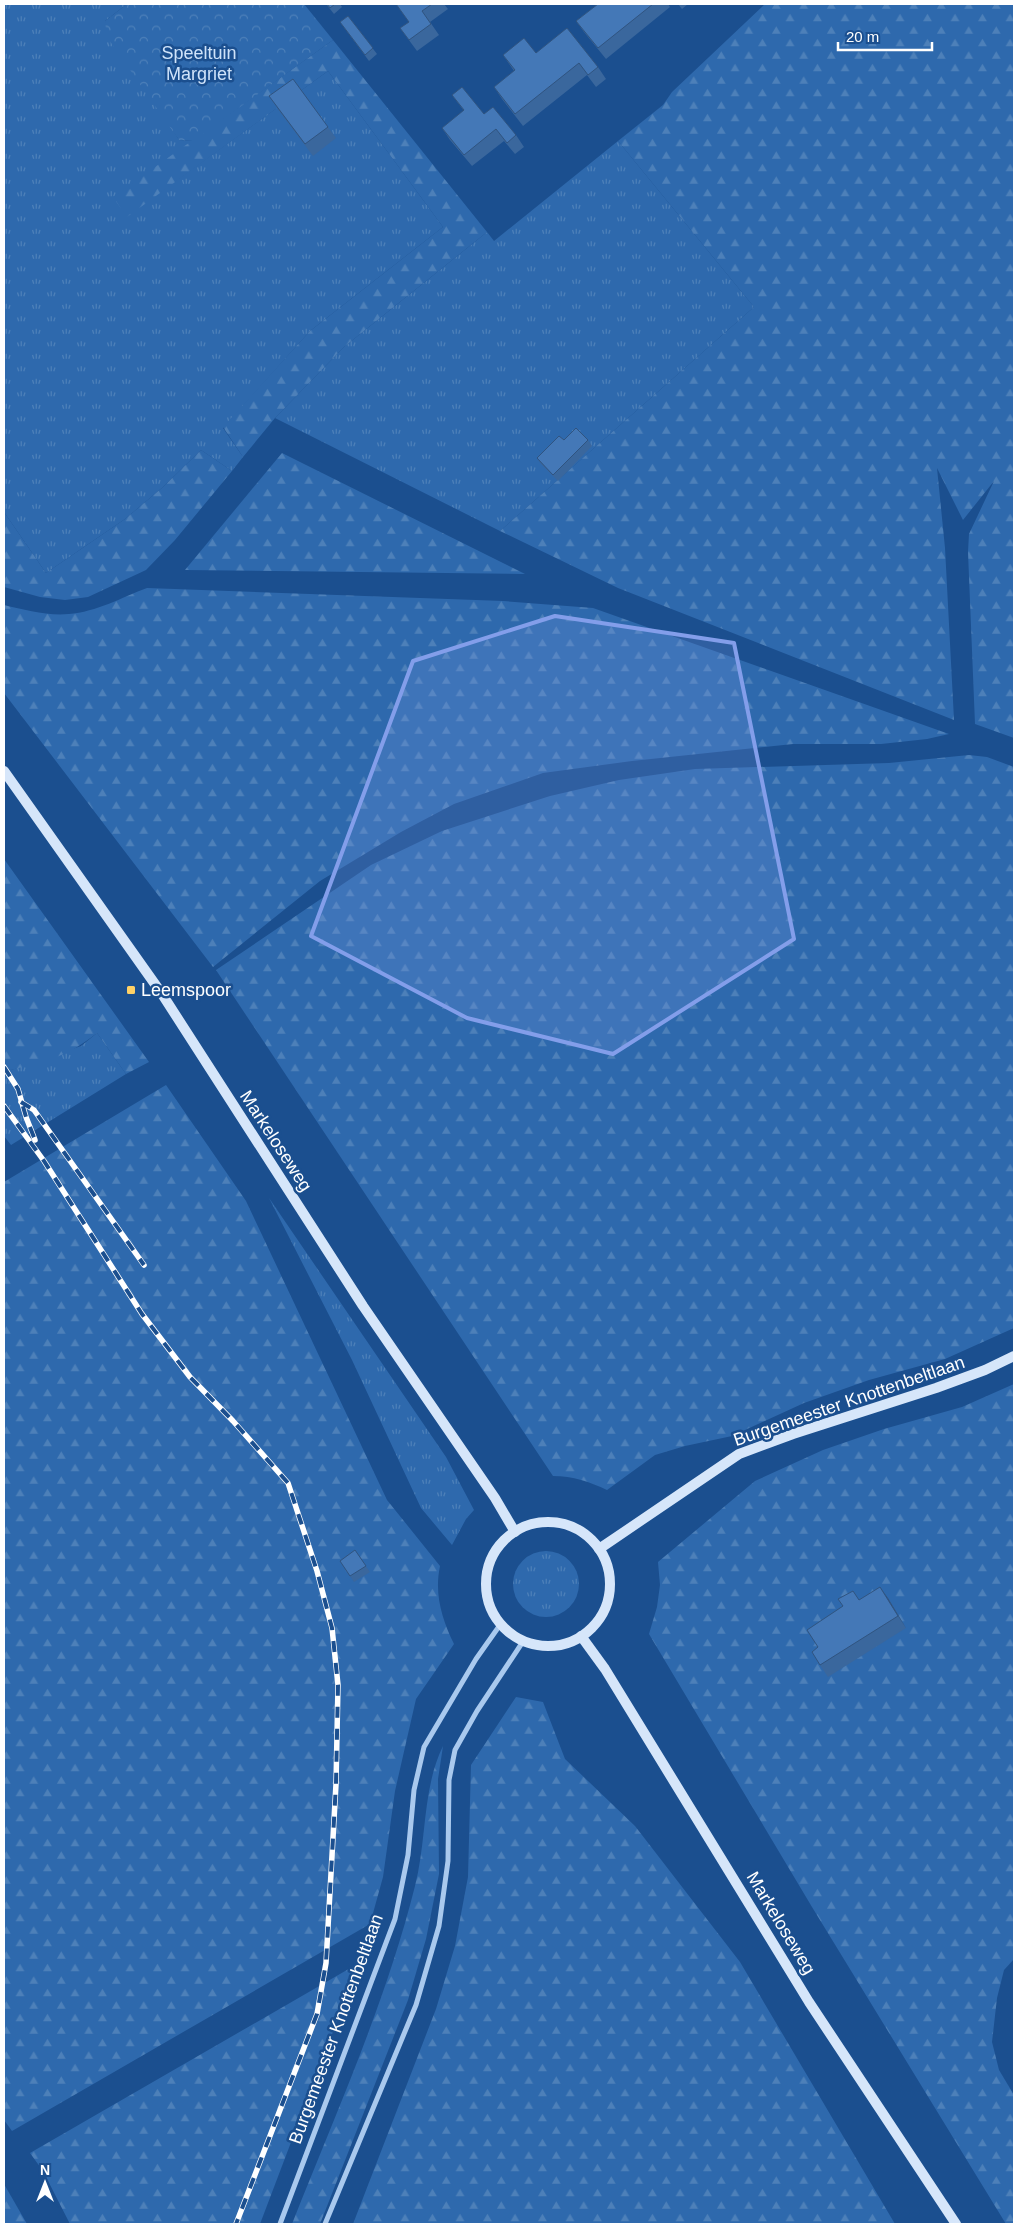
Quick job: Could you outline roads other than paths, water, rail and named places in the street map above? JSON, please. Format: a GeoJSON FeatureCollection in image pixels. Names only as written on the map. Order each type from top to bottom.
{"type":"FeatureCollection","features":[{"type":"Feature","properties":{"kind":"main road","name":"Markeloseweg"},"geometry":{"type":"LineString","coordinates":[[4,771],[162,994],[363,1306],[494,1498],[515,1532]]}},
{"type":"Feature","properties":{"kind":"main road","name":"Burgemeester Knottenbeltlaan"},"geometry":{"type":"LineString","coordinates":[[599,1549],[739,1454],[793,1434],[936,1388],[985,1370],[1014,1356]]}},
{"type":"Feature","properties":{"kind":"main road"},"geometry":{"type":"LineString","coordinates":[[551,1522],[569,1526],[586,1535],[599,1549],[606,1564],[610,1580],[609,1596],[604,1612],[594,1626],[581,1636],[562,1645],[541,1646],[522,1643],[500,1625],[488,1602],[486,1582],[490,1562],[500,1545],[515,1532],[532,1524],[551,1522]]}},
{"type":"Feature","properties":{"kind":"main road","name":"Markeloseweg"},"geometry":{"type":"LineString","coordinates":[[581,1636],[604,1669],[740,1887],[809,2002],[956,2224]]}},
{"type":"Feature","properties":{"kind":"street","name":"Burgemeester Knottenbeltlaan"},"geometry":{"type":"LineString","coordinates":[[280,2224],[395,1919],[408,1855],[414,1790],[424,1747],[476,1659],[500,1625]]}},
{"type":"Feature","properties":{"kind":"street"},"geometry":{"type":"LineString","coordinates":[[325,2224],[416,2005],[440,1926],[448,1861],[449,1787],[454,1750],[477,1711],[522,1643]]}},
{"type":"Feature","properties":{"kind":"railway"},"geometry":{"type":"LineString","coordinates":[[4,1067],[18,1089],[35,1140]]}},
{"type":"Feature","properties":{"kind":"railway"},"geometry":{"type":"LineString","coordinates":[[21,1102],[34,1110],[144,1265]]}},
{"type":"Feature","properties":{"kind":"railway"},"geometry":{"type":"LineString","coordinates":[[4,1106],[44,1161],[142,1314],[190,1377],[233,1421],[288,1483],[317,1571],[332,1628],[338,1685],[336,1784],[326,1963],[317,2014],[236,2224]]}},
{"type":"Feature","properties":{"kind":"place","name":"Leemspoor"},"geometry":{"type":"Point","coordinates":[131,990]}},
{"type":"Feature","properties":{"kind":"park label","name":"Speeltuin Margriet"},"geometry":{"type":"Point","coordinates":[199,63]}}]}
